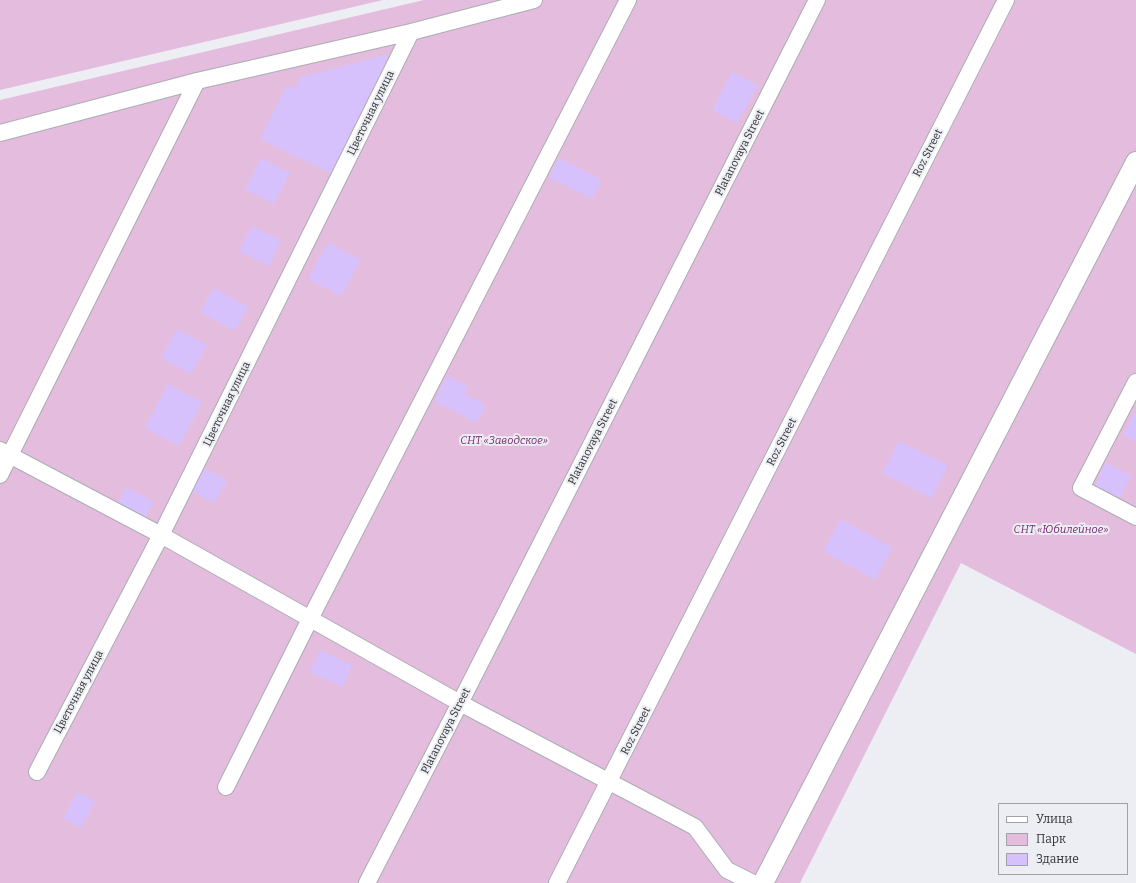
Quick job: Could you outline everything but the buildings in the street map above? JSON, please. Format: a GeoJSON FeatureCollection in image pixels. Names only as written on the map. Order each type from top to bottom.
{"type":"FeatureCollection","features":[{"type":"Feature","properties":{"kind":"street"},"geometry":{"type":"LineString","coordinates":[[0,134],[198,81],[411,32],[534,0]]}},
{"type":"Feature","properties":{"kind":"street"},"geometry":{"type":"LineString","coordinates":[[226,787],[310,619],[628,0]]}},
{"type":"Feature","properties":{"kind":"street","name":"Platanovaya Street"},"geometry":{"type":"LineString","coordinates":[[367,883],[817,0]]}},
{"type":"Feature","properties":{"kind":"street","name":"Roz Street"},"geometry":{"type":"LineString","coordinates":[[557,883],[1006,0]]}},
{"type":"Feature","properties":{"kind":"street","name":"Цветочная улица"},"geometry":{"type":"LineString","coordinates":[[37,772],[161,535],[411,32]]}},
{"type":"Feature","properties":{"kind":"street"},"geometry":{"type":"LineString","coordinates":[[0,475],[5,452],[198,81]]}},
{"type":"Feature","properties":{"kind":"street"},"geometry":{"type":"LineString","coordinates":[[762,883],[1136,162]]}},
{"type":"Feature","properties":{"kind":"street"},"geometry":{"type":"LineString","coordinates":[[1136,382],[1081,488],[1136,517]]}},
{"type":"Feature","properties":{"kind":"street"},"geometry":{"type":"LineString","coordinates":[[5,452],[161,535],[460,702],[694,827],[727,870],[753,883]]}},
{"type":"Feature","properties":{"kind":"green space"},"geometry":{"type":"Polygon","coordinates":[[[0,0],[383,0],[0,90],[0,0]]]}},
{"type":"Feature","properties":{"kind":"green space","name":"СНТ «Заводское»"},"geometry":{"type":"Polygon","coordinates":[[[424,0],[1136,0],[1136,654],[961,563],[800,883],[0,883],[0,100],[424,0]]]}},
{"type":"Feature","properties":{"kind":"park label","name":"СНТ «Юбилейное»"},"geometry":{"type":"Point","coordinates":[1061,530]}}]}
